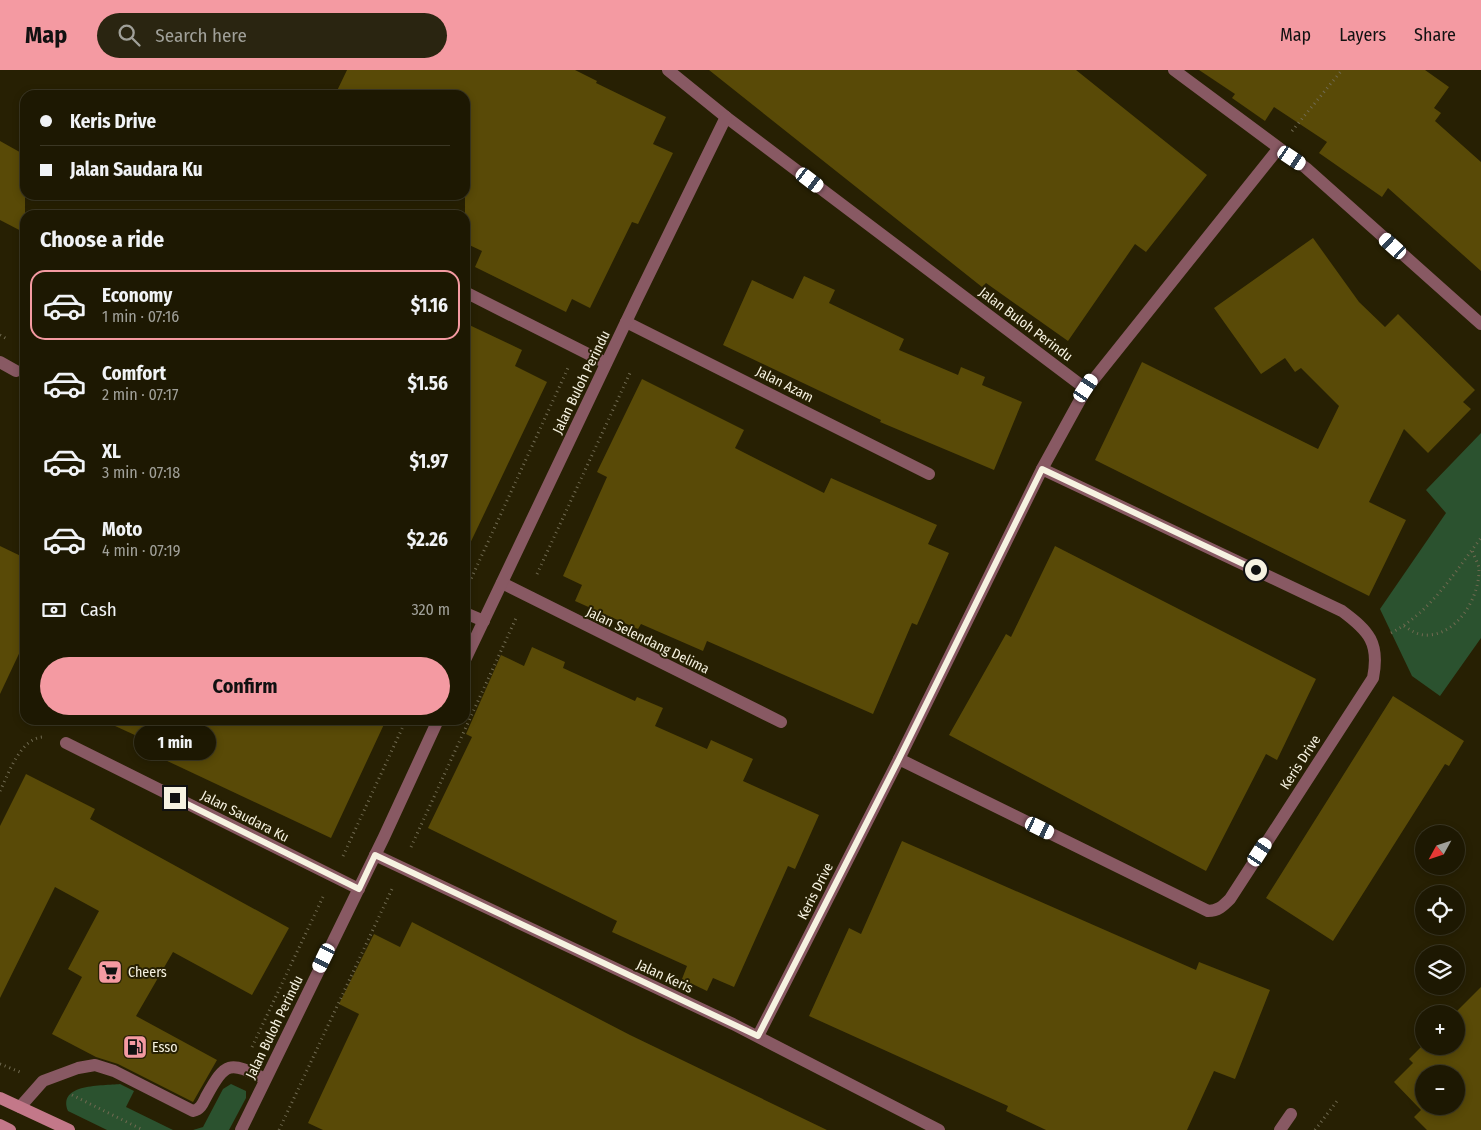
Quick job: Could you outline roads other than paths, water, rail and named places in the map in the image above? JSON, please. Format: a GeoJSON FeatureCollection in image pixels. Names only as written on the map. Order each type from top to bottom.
{"type":"FeatureCollection","features":[{"type":"Feature","properties":{"kind":"main road"},"geometry":{"type":"LineString","coordinates":[[0,1098],[69,1130]]}},
{"type":"Feature","properties":{"kind":"main road"},"geometry":{"type":"LineString","coordinates":[[0,1125],[10,1130]]}},
{"type":"Feature","properties":{"kind":"street","name":"Jalan Buloh Perindu"},"geometry":{"type":"LineString","coordinates":[[668,70],[726,117],[1086,388]]}},
{"type":"Feature","properties":{"kind":"street"},"geometry":{"type":"LineString","coordinates":[[1174,70],[1306,168],[1481,324]]}},
{"type":"Feature","properties":{"kind":"street","name":"Jalan Buloh Perindu"},"geometry":{"type":"LineString","coordinates":[[470,650],[606,363],[726,117]]}},
{"type":"Feature","properties":{"kind":"street"},"geometry":{"type":"LineString","coordinates":[[1086,388],[1278,149]]}},
{"type":"Feature","properties":{"kind":"street"},"geometry":{"type":"LineString","coordinates":[[470,295],[606,363]]}},
{"type":"Feature","properties":{"kind":"street","name":"Jalan Azam"},"geometry":{"type":"LineString","coordinates":[[626,322],[929,474]]}},
{"type":"Feature","properties":{"kind":"street"},"geometry":{"type":"LineString","coordinates":[[0,362],[16,371]]}},
{"type":"Feature","properties":{"kind":"street","name":"Keris Drive"},"geometry":{"type":"LineString","coordinates":[[758,1036],[899,759],[1042,469],[1086,388]]}},
{"type":"Feature","properties":{"kind":"street","name":"Keris Drive"},"geometry":{"type":"LineString","coordinates":[[899,759],[1208,911],[1213,911],[1222,908],[1230,899],[1372,678],[1377,659],[1373,644],[1362,625],[1342,611],[1042,469]]}},
{"type":"Feature","properties":{"kind":"street","name":"Jalan Selendang Delima"},"geometry":{"type":"LineString","coordinates":[[502,583],[526,597],[782,722]]}},
{"type":"Feature","properties":{"kind":"street"},"geometry":{"type":"LineString","coordinates":[[470,615],[484,621]]}},
{"type":"Feature","properties":{"kind":"street","name":"Jalan Buloh Perindu"},"geometry":{"type":"LineString","coordinates":[[241,1130],[359,889],[436,725]]}},
{"type":"Feature","properties":{"kind":"street","name":"Jalan Saudara Ku"},"geometry":{"type":"LineString","coordinates":[[66,742],[359,889]]}},
{"type":"Feature","properties":{"kind":"street","name":"Jalan Keris"},"geometry":{"type":"LineString","coordinates":[[375,855],[758,1036],[938,1130]]}},
{"type":"Feature","properties":{"kind":"street"},"geometry":{"type":"LineString","coordinates":[[20,1107],[43,1081],[78,1068],[94,1065],[114,1071],[193,1111],[201,1106],[222,1071],[228,1067],[242,1068],[265,1079]]}},
{"type":"Feature","properties":{"kind":"street"},"geometry":{"type":"LineString","coordinates":[[1280,1130],[1292,1114]]}},
{"type":"Feature","properties":{"kind":"place","name":"Cheers"},"geometry":{"type":"Point","coordinates":[110,972]}},
{"type":"Feature","properties":{"kind":"place","name":"Esso"},"geometry":{"type":"Point","coordinates":[135,1047]}}]}
